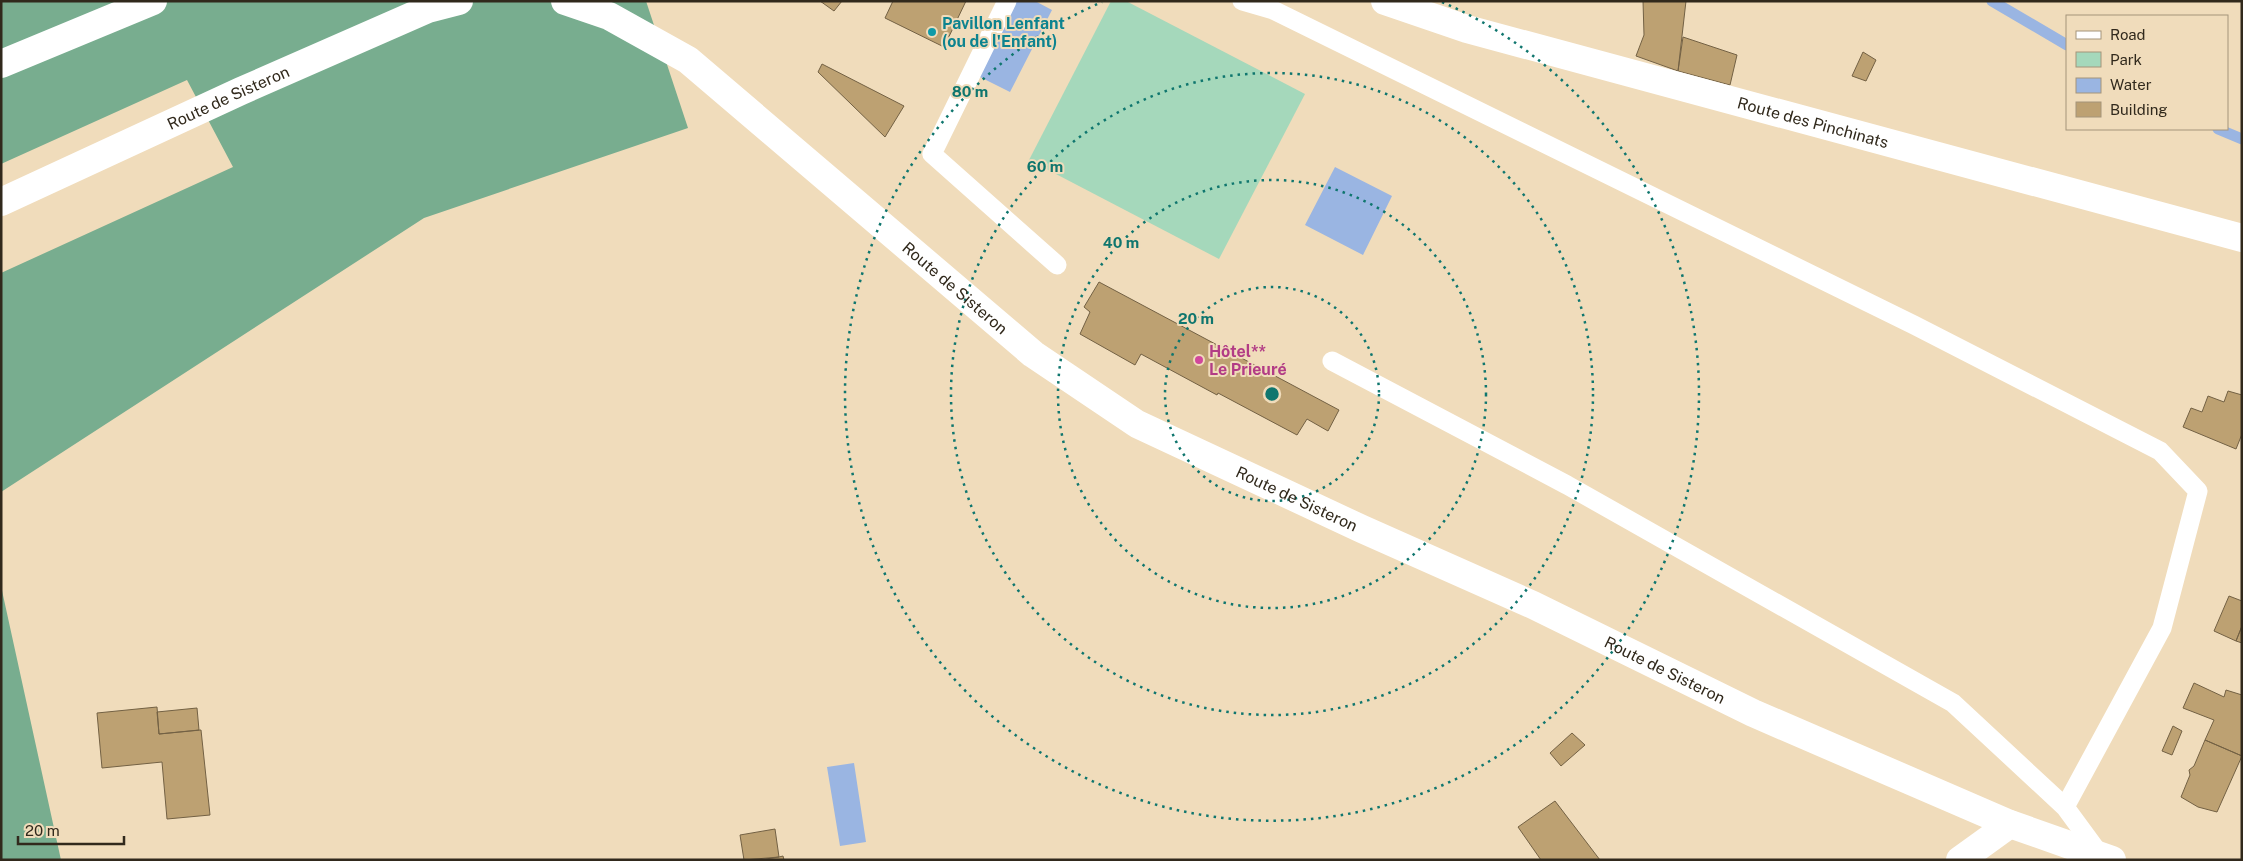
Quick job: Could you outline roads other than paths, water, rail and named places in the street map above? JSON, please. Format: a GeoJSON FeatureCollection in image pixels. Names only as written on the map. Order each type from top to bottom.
{"type":"FeatureCollection","features":[{"type":"Feature","properties":{"kind":"main road"},"geometry":{"type":"LineString","coordinates":[[1,64],[153,1]]}},
{"type":"Feature","properties":{"kind":"main road","name":"Route de Sisteron"},"geometry":{"type":"LineString","coordinates":[[1,202],[241,91],[428,8],[459,1]]}},
{"type":"Feature","properties":{"kind":"main road","name":"Route de Sisteron"},"geometry":{"type":"LineString","coordinates":[[565,1],[609,16],[688,60],[1033,354],[1138,424],[1362,529],[1533,605],[1753,713],[2010,824],[2107,858]]}},
{"type":"Feature","properties":{"kind":"main road","name":"Route des Pinchinats"},"geometry":{"type":"LineString","coordinates":[[1385,1],[1467,29],[2242,238]]}},
{"type":"Feature","properties":{"kind":"main road"},"geometry":{"type":"LineString","coordinates":[[1960,860],[2010,824]]}},
{"type":"Feature","properties":{"kind":"lane"},"geometry":{"type":"LineString","coordinates":[[1006,1],[932,154],[1057,265]]}},
{"type":"Feature","properties":{"kind":"lane"},"geometry":{"type":"LineString","coordinates":[[1242,1],[1273,10],[1837,287],[2160,451],[2198,491],[2162,628],[2065,807]]}},
{"type":"Feature","properties":{"kind":"lane"},"geometry":{"type":"LineString","coordinates":[[1332,361],[1567,485],[1953,703],[2065,807],[2107,858]]}},
{"type":"Feature","properties":{"kind":"water"},"geometry":{"type":"Polygon","coordinates":[[[1013,1],[1035,1],[1052,10],[1010,92],[976,75],[1013,1]]]}},
{"type":"Feature","properties":{"kind":"water"},"geometry":{"type":"Polygon","coordinates":[[[1335,167],[1392,196],[1363,255],[1305,225],[1335,167]]]}},
{"type":"Feature","properties":{"kind":"water"},"geometry":{"type":"Polygon","coordinates":[[[854,763],[866,842],[840,846],[827,767],[854,763]]]}},
{"type":"Feature","properties":{"kind":"waterway"},"geometry":{"type":"LineString","coordinates":[[1992,1],[2066,44]]}},
{"type":"Feature","properties":{"kind":"waterway"},"geometry":{"type":"LineString","coordinates":[[2220,130],[2242,139]]}},
{"type":"Feature","properties":{"kind":"place","name":"Pavillon Lenfant (ou de l'Enfant)"},"geometry":{"type":"Point","coordinates":[932,32]}},
{"type":"Feature","properties":{"kind":"place","name":"Hôtel** Le Prieuré"},"geometry":{"type":"Point","coordinates":[1199,360]}}]}
